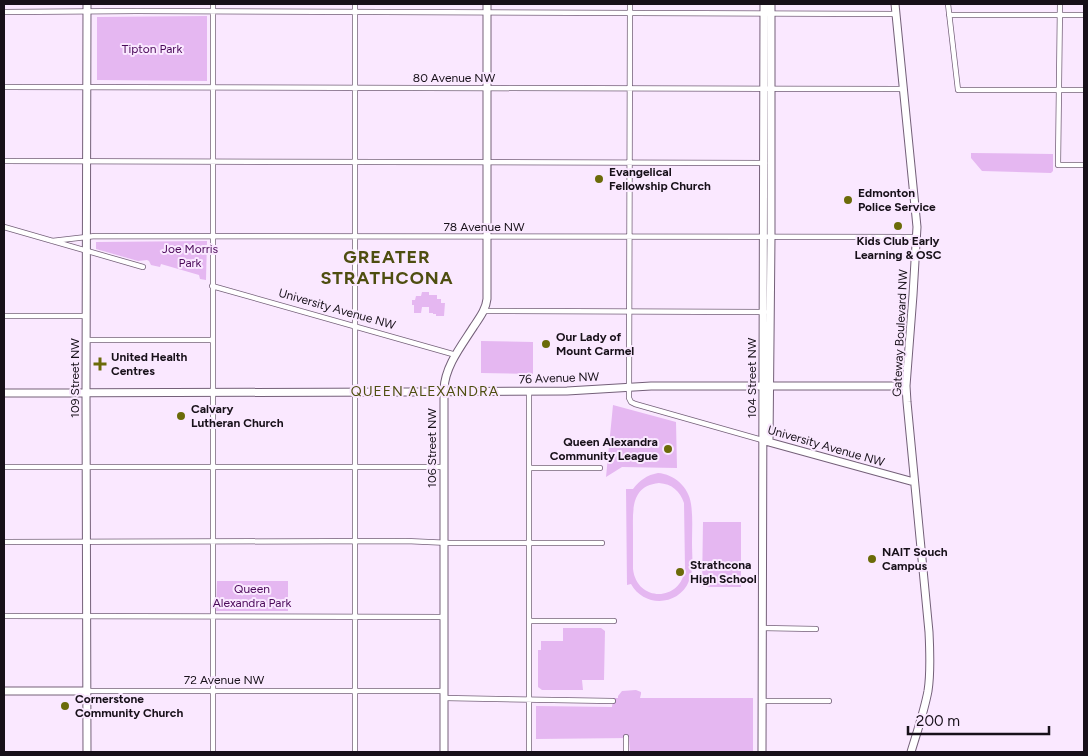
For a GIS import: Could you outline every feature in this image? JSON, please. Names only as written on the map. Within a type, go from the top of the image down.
[{"type":"street","name":"109 Street NW","points":[[86,4],[87,752]]},
{"type":"street","points":[[213,4],[213,752]]},
{"type":"street","points":[[355,4],[355,752]]},
{"type":"street","name":"106 Street NW","points":[[444,752],[444,384],[456,355],[484,311],[487,298],[487,4]]},
{"type":"street","points":[[629,387],[630,4]]},
{"type":"street","name":"104 Street NW","points":[[764,4],[767,14]]},
{"type":"street","name":"104 Street NW","points":[[762,752],[762,628],[767,386],[767,14],[770,4]]},
{"type":"street","name":"Gateway Boulevard NW","points":[[895,4],[917,238],[906,386],[930,652],[928,690],[925,706],[911,752]]},
{"type":"street","points":[[948,4],[958,90],[1084,90]]},
{"type":"street","points":[[1060,4],[1058,165],[1084,165]]},
{"type":"street","points":[[4,12],[896,14]]},
{"type":"street","points":[[949,15],[1084,15]]},
{"type":"street","name":"80 Avenue NW","points":[[4,86],[903,89]]},
{"type":"street","points":[[4,161],[767,162]]},
{"type":"street","points":[[4,227],[143,267]]},
{"type":"street","name":"78 Avenue NW","points":[[52,240],[86,236],[917,238]]},
{"type":"street","name":"University Avenue NW","points":[[212,286],[456,355]]},
{"type":"street","points":[[484,311],[767,312]]},
{"type":"street","points":[[4,316],[86,316]]},
{"type":"street","points":[[86,340],[212,340]]},
{"type":"street","name":"76 Avenue NW","points":[[4,393],[566,391],[629,387],[906,386]]},
{"type":"street","name":"University Avenue NW","points":[[629,387],[629,398],[633,403],[914,482]]},
{"type":"street","points":[[529,391],[530,752]]},
{"type":"street","points":[[4,467],[443,466]]},
{"type":"street","points":[[529,468],[600,468]]},
{"type":"street","points":[[4,542],[602,543]]},
{"type":"street","points":[[4,616],[444,617]]},
{"type":"street","points":[[530,621],[614,621]]},
{"type":"street","points":[[762,628],[816,629]]},
{"type":"street","name":"72 Avenue NW","points":[[4,691],[355,691],[530,700],[613,701]]},
{"type":"street","points":[[762,701],[829,701]]},
{"type":"street","points":[[626,737],[626,752]]},
{"type":"green space","name":"Tipton Park","points":[[207,16],[207,81],[97,80],[97,17]]},
{"type":"green space","points":[[971,153],[1053,154],[1053,171],[1051,173],[982,171],[971,158]]},
{"type":"green space","name":"Joe Morris Park","points":[[207,241],[206,280],[200,279],[199,275],[161,264],[160,267],[151,265],[147,260],[138,261],[96,249],[96,242]]},
{"type":"green space","points":[[422,292],[429,292],[429,295],[437,295],[437,299],[441,299],[441,303],[445,303],[444,316],[436,316],[436,314],[429,313],[429,307],[422,307],[421,313],[414,313],[412,300],[415,300],[416,296],[421,296]]},
{"type":"green space","points":[[481,341],[533,342],[533,374],[481,373]]},
{"type":"green space","points":[[613,405],[676,422],[677,468],[622,467],[606,477]]},
{"type":"green space","points":[[658,473],[670,476],[680,482],[690,498],[692,514],[691,577],[678,595],[661,601],[644,597],[631,584],[627,585],[626,489],[633,489],[644,478]],"holes":[[[659,483],[675,489],[684,503],[685,568],[682,579],[676,587],[668,592],[659,594],[650,593],[642,588],[636,580],[633,569],[633,516],[635,501],[643,489]]]},
{"type":"green space","points":[[703,522],[741,522],[741,587],[702,587]]},
{"type":"green space","name":"Queen Alexandra Park","points":[[217,581],[288,581],[288,611],[216,611]]},
{"type":"green space","points":[[563,628],[601,628],[605,631],[604,680],[582,680],[583,690],[542,690],[538,687],[538,650],[541,650],[541,641],[563,641]]},
{"type":"green space","points":[[636,690],[641,692],[640,698],[753,698],[753,752],[630,752],[629,738],[536,739],[536,706],[612,707],[613,698],[618,698],[622,691]]},
{"type":"place","name":"Evangelical Fellowship Church","points":[[599,179]]},
{"type":"place","name":"Edmonton Police Service","points":[[848,200]]},
{"type":"place","name":"Kids Club Early Learning & OSC","points":[[898,226]]},
{"type":"place","name":"Our Lady of Mount Carmel","points":[[546,344]]},
{"type":"place","name":"United Health Centres","points":[[100,364]]},
{"type":"place","name":"Calvary Lutheran Church","points":[[181,416]]},
{"type":"place","name":"Queen Alexandra Community League","points":[[668,449]]},
{"type":"place","name":"NAIT Souch Campus","points":[[872,559]]},
{"type":"place","name":"Strathcona High School","points":[[680,572]]},
{"type":"place","name":"Cornerstone Community Church","points":[[65,706]]},
{"type":"district","name":"GREATER STRATHCONA","points":[[387,267]]},
{"type":"district","name":"QUEEN ALEXANDRA","points":[[425,391]]}]
